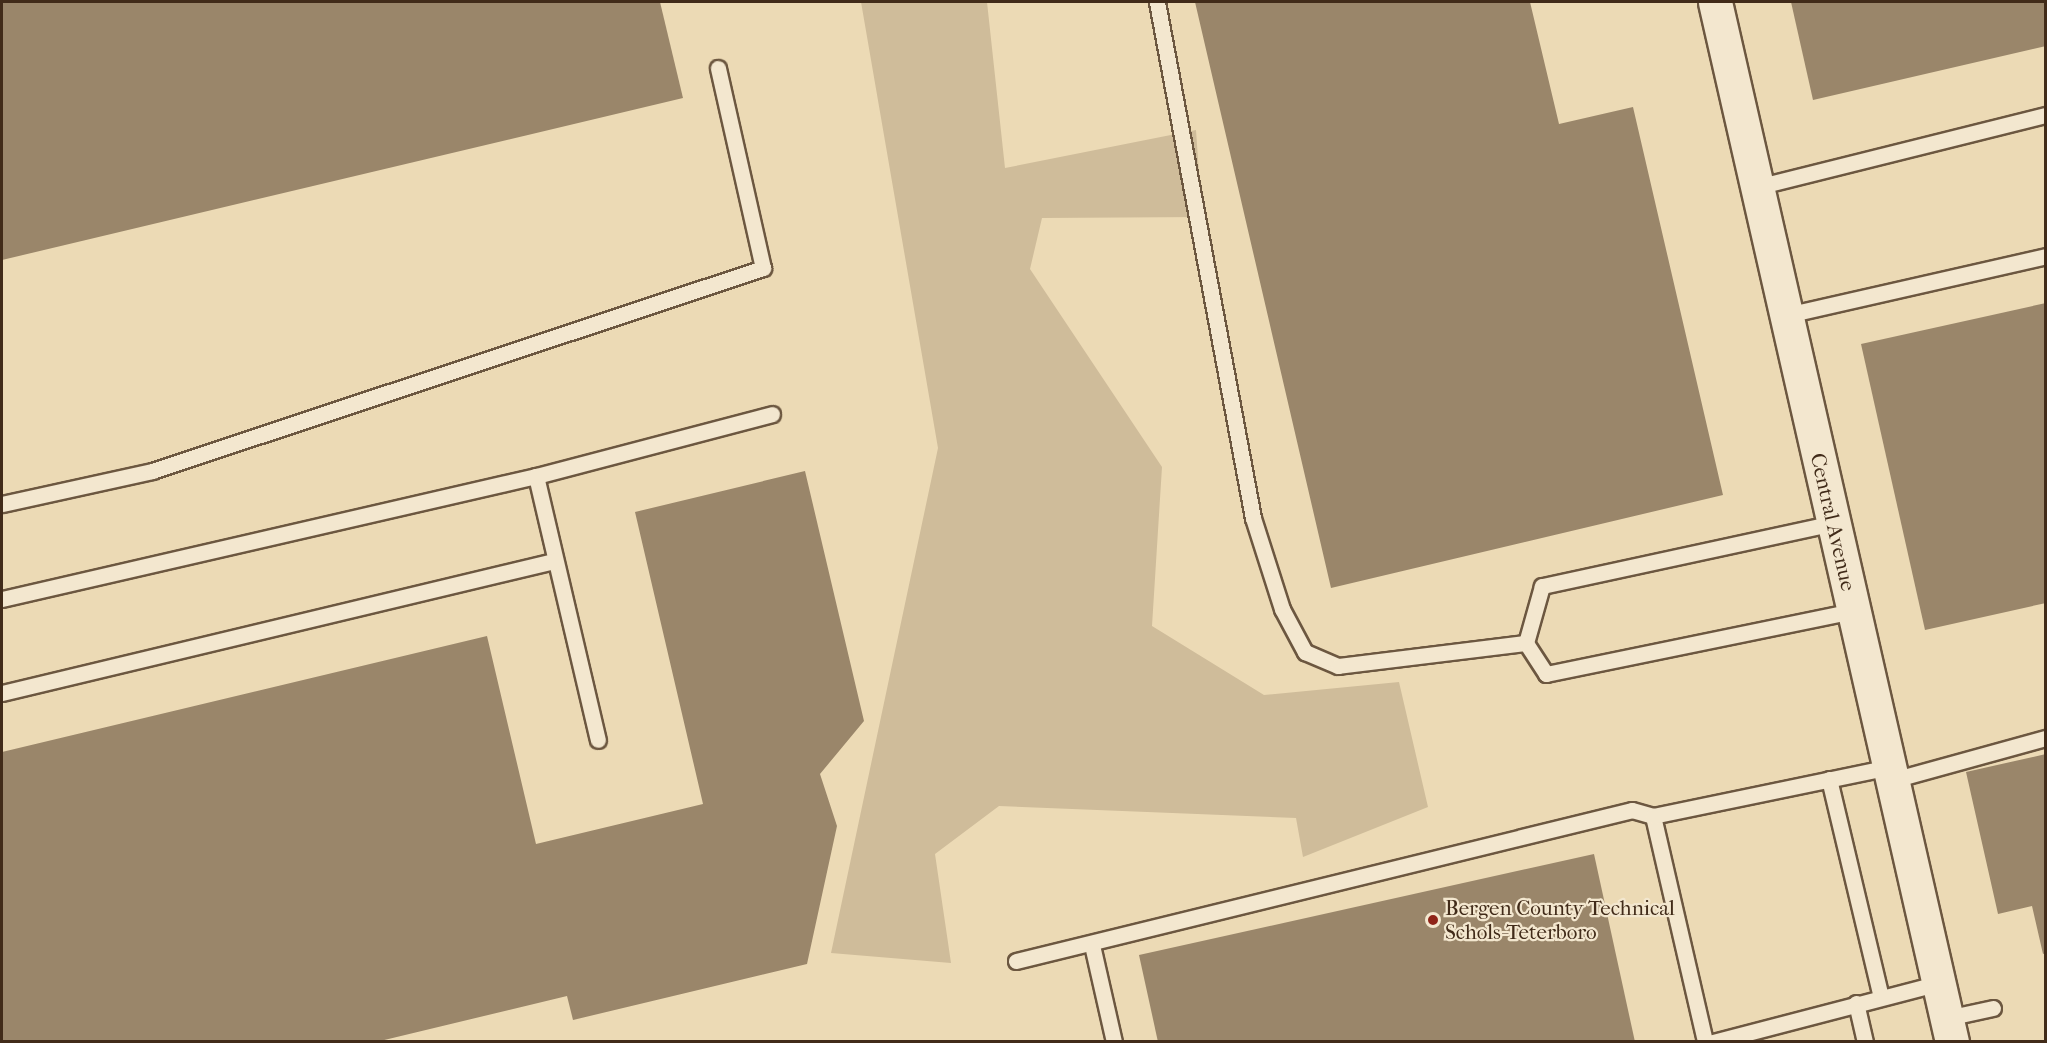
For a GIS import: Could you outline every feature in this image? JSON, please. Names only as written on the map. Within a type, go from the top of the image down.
[{"type":"street","name":"Central Avenue","points":[[1715,2],[1949,1030]]},
{"type":"lane","points":[[1157,2],[1253,518],[1282,609],[1305,652],[1338,666],[1526,643]]},
{"type":"lane","points":[[2,504],[152,471],[763,268],[718,68]]},
{"type":"lane","points":[[1757,187],[2046,115]]},
{"type":"lane","points":[[1786,315],[2046,256]]},
{"type":"lane","points":[[2,599],[536,476],[772,414]]},
{"type":"lane","points":[[536,476],[554,561],[598,740]]},
{"type":"lane","points":[[1834,523],[1542,586],[1526,643],[1546,674],[1854,611]]},
{"type":"lane","points":[[2,693],[554,561]]},
{"type":"lane","points":[[1016,961],[1092,945],[1632,810],[1653,816],[1829,779],[1891,774],[2046,738]]},
{"type":"lane","points":[[1829,779],[1881,997]]},
{"type":"lane","points":[[1653,816],[1705,1041]]},
{"type":"lane","points":[[1092,945],[1114,1041]]},
{"type":"lane","points":[[1713,1041],[1940,983]]},
{"type":"lane","points":[[1856,1003],[1865,1041]]},
{"type":"lane","points":[[1949,1030],[1993,1008]]},
{"type":"shaded area","points":[[861,2],[987,2],[1005,168],[1196,130],[1202,217],[1042,218],[1030,269],[1162,467],[1152,626],[1264,695],[1399,682],[1428,807],[1303,857],[1296,818],[999,806],[935,854],[951,963],[831,953],[938,448]]},
{"type":"building","points":[[2,2],[660,2],[683,98],[2,260]]},
{"type":"building","points":[[1195,2],[1530,2],[1559,124],[1633,107],[1723,495],[1331,588]]},
{"type":"building","points":[[1791,2],[2046,2],[2046,46],[1813,100]]},
{"type":"building","points":[[2046,303],[2046,603],[1925,630],[1861,344]]},
{"type":"building","points":[[805,471],[864,721],[820,774],[837,826],[807,964],[573,1020],[567,996],[376,1042],[2,1042],[2,752],[487,636],[536,844],[703,804],[635,512]]},
{"type":"building","points":[[2046,754],[2046,953],[2043,954],[2032,906],[1998,914],[1966,772]]},
{"type":"building","points":[[1594,854],[1635,1042],[1158,1042],[1139,955]]},
{"type":"place","name":"Bergen County Technical Schols-Teterboro","points":[[1433,920]]}]
